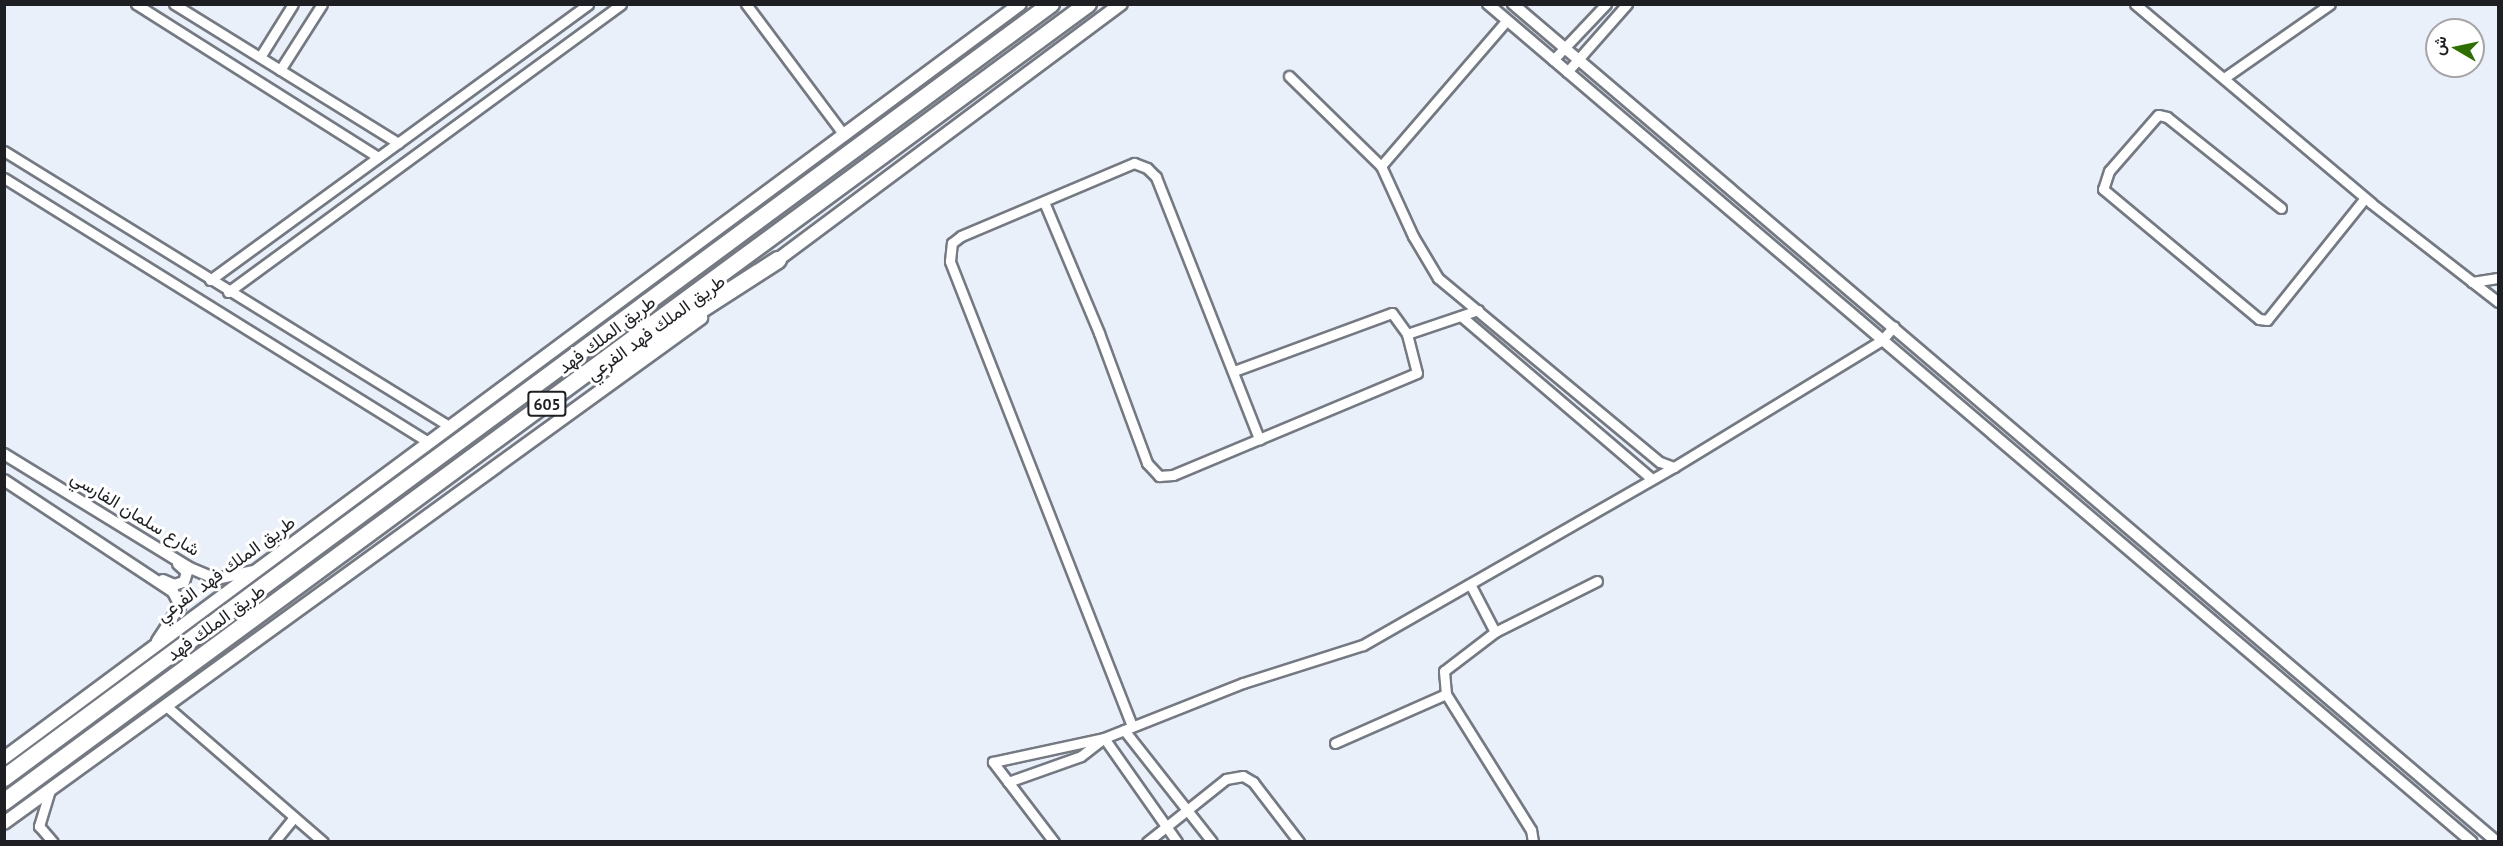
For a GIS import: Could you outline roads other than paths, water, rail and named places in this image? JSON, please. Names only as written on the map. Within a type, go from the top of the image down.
[{"type":"highway","points":[[917,105],[1040,4]]},
{"type":"highway","name":"طريق الملك فهد","points":[[4,778],[1051,4]]},
{"type":"highway","name":"طريق الملك فهد","points":[[4,802],[1088,4]]},
{"type":"highway","points":[[477,456],[778,260]]},
{"type":"main road","name":"طريق الملك فهد الفرعي","points":[[4,758],[1020,4]]},
{"type":"main road","name":"طريق الملك فهد الفرعي","points":[[4,823],[778,260],[1121,4]]},
{"type":"street","points":[[136,4],[378,157]]},
{"type":"street","points":[[174,4],[398,143]]},
{"type":"street","points":[[260,57],[293,4]]},
{"type":"street","points":[[280,70],[322,4]]},
{"type":"street","points":[[210,280],[588,4]]},
{"type":"street","points":[[228,292],[621,4]]},
{"type":"street","points":[[746,4],[844,135]]},
{"type":"street","points":[[1488,4],[2472,842]]},
{"type":"street","points":[[1513,4],[1894,326],[2230,618],[2497,842]]},
{"type":"street","points":[[1553,60],[1606,4]]},
{"type":"street","points":[[1567,72],[1627,4]]},
{"type":"street","points":[[2135,4],[2365,198],[2499,302]]},
{"type":"street","points":[[2224,78],[2330,4]]},
{"type":"street","points":[[1381,166],[1507,20]]},
{"type":"street","points":[[1289,76],[1381,166],[1413,236],[1438,278],[1660,462],[1674,467]]},
{"type":"street","points":[[2281,208],[2167,117],[2158,116],[2109,171],[2103,189],[2259,319],[2267,320],[2365,198]]},
{"type":"street","points":[[4,151],[228,292],[449,426]]},
{"type":"street","points":[[1212,842],[1128,728],[950,261],[952,243],[961,236],[1134,163],[1147,168],[1156,177],[1259,439]]},
{"type":"street","points":[[4,178],[428,442]]},
{"type":"street","points":[[1044,202],[1099,333],[1147,463],[1159,476],[1173,475],[1417,373],[1407,334],[1392,313],[1234,371]]},
{"type":"street","points":[[2472,282],[2499,278]]},
{"type":"street","points":[[1407,334],[1478,310]]},
{"type":"street","points":[[1461,315],[1652,479]]},
{"type":"street","points":[[1054,842],[993,762],[1104,738],[1242,683],[1363,645],[1674,467],[1882,340],[1894,326]]},
{"type":"street","name":"شارع سلمان الفارسي","points":[[4,454],[172,560],[216,579],[255,570]]},
{"type":"street","points":[[4,480],[154,577],[173,592],[180,606],[155,644]]},
{"type":"street","points":[[154,577],[174,585],[184,582],[188,572],[172,560]]},
{"type":"street","points":[[1533,842],[1531,830],[1446,694],[1444,670],[1449,664],[1495,632],[1597,581]]},
{"type":"street","points":[[1470,584],[1495,632]]},
{"type":"street","points":[[1335,743],[1446,694]]},
{"type":"street","points":[[165,705],[323,842]]},
{"type":"street","points":[[1008,782],[1081,756],[1104,738]]},
{"type":"street","points":[[1104,738],[1178,842]]},
{"type":"street","points":[[1147,842],[1227,779],[1243,776],[1253,782],[1299,842]]},
{"type":"street","points":[[50,790],[39,826],[53,842]]},
{"type":"street","points":[[274,842],[294,817]]}]
